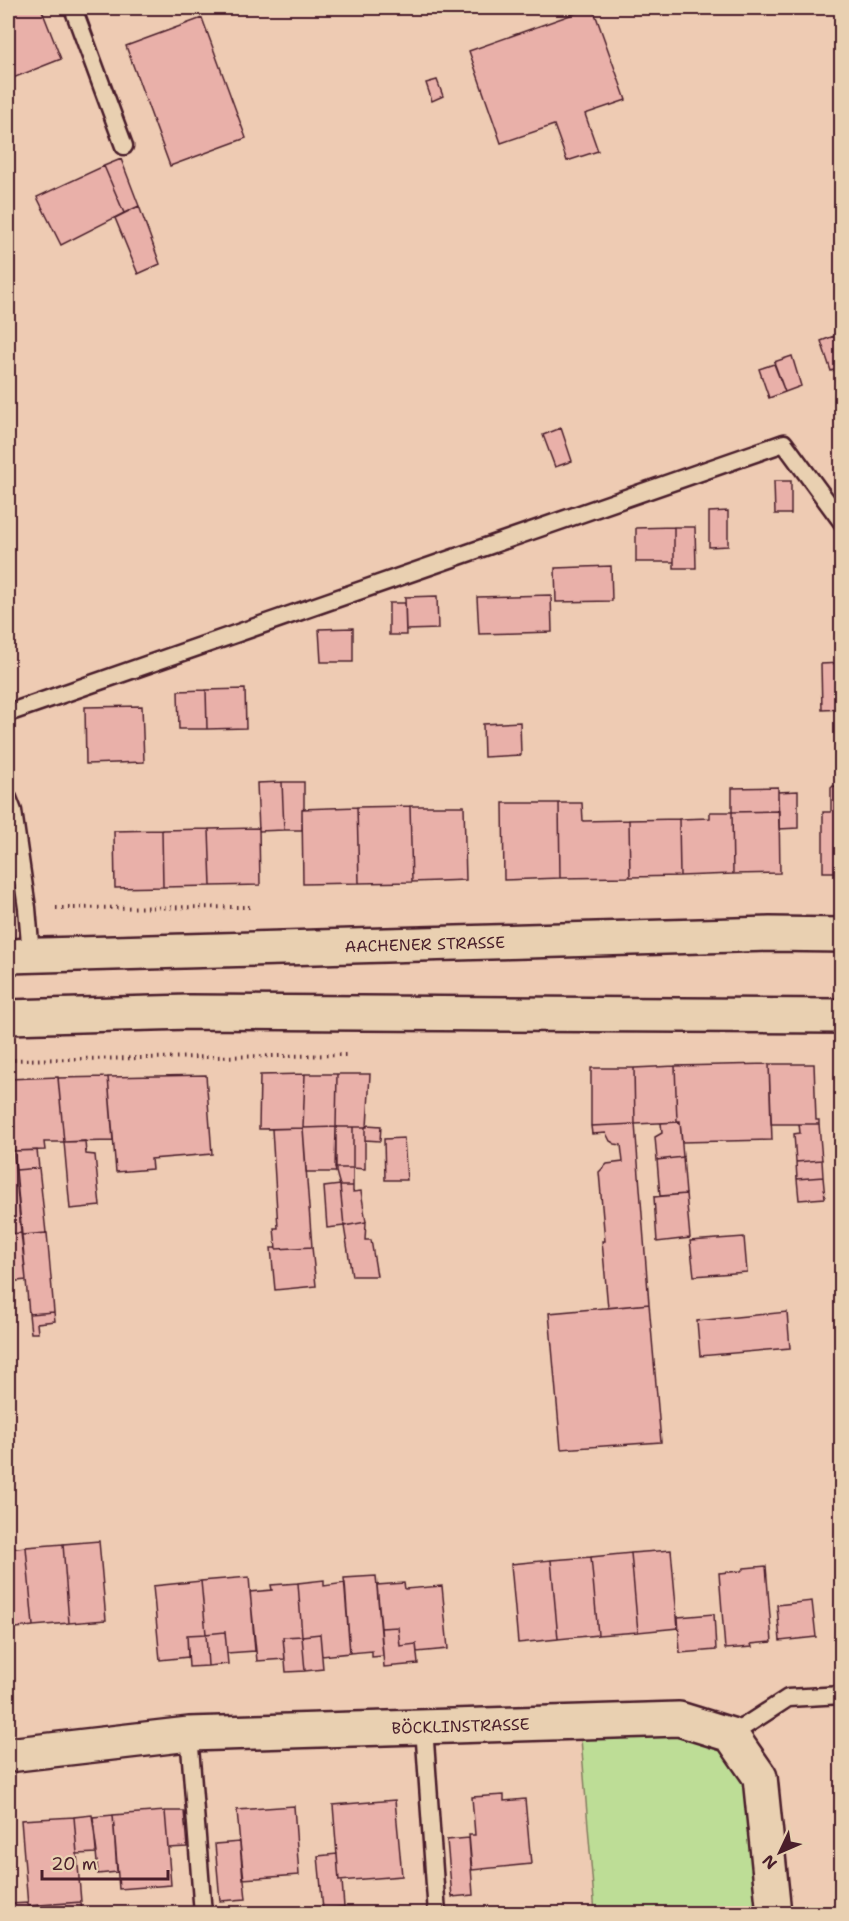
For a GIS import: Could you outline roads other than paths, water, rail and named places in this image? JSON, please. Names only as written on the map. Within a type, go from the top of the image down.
[{"type":"main road","name":"AACHENER STRASSE","points":[[19,955],[770,934],[842,935]]},
{"type":"main road","points":[[8,1017],[189,1012],[842,1016]]},
{"type":"main road","name":"BÖCKLINSTRASSE","points":[[8,1755],[189,1734],[679,1719],[731,1735]]},
{"type":"main road","points":[[731,1735],[760,1777],[774,1914]]},
{"type":"lane","points":[[73,8],[124,146]]},
{"type":"lane","points":[[8,713],[784,443],[842,522]]},
{"type":"lane","points":[[8,798],[13,811],[27,908],[19,955]]},
{"type":"lane","points":[[731,1735],[788,1698],[842,1695]]},
{"type":"lane","points":[[424,1727],[437,1914]]},
{"type":"lane","points":[[189,1734],[203,1914]]}]
